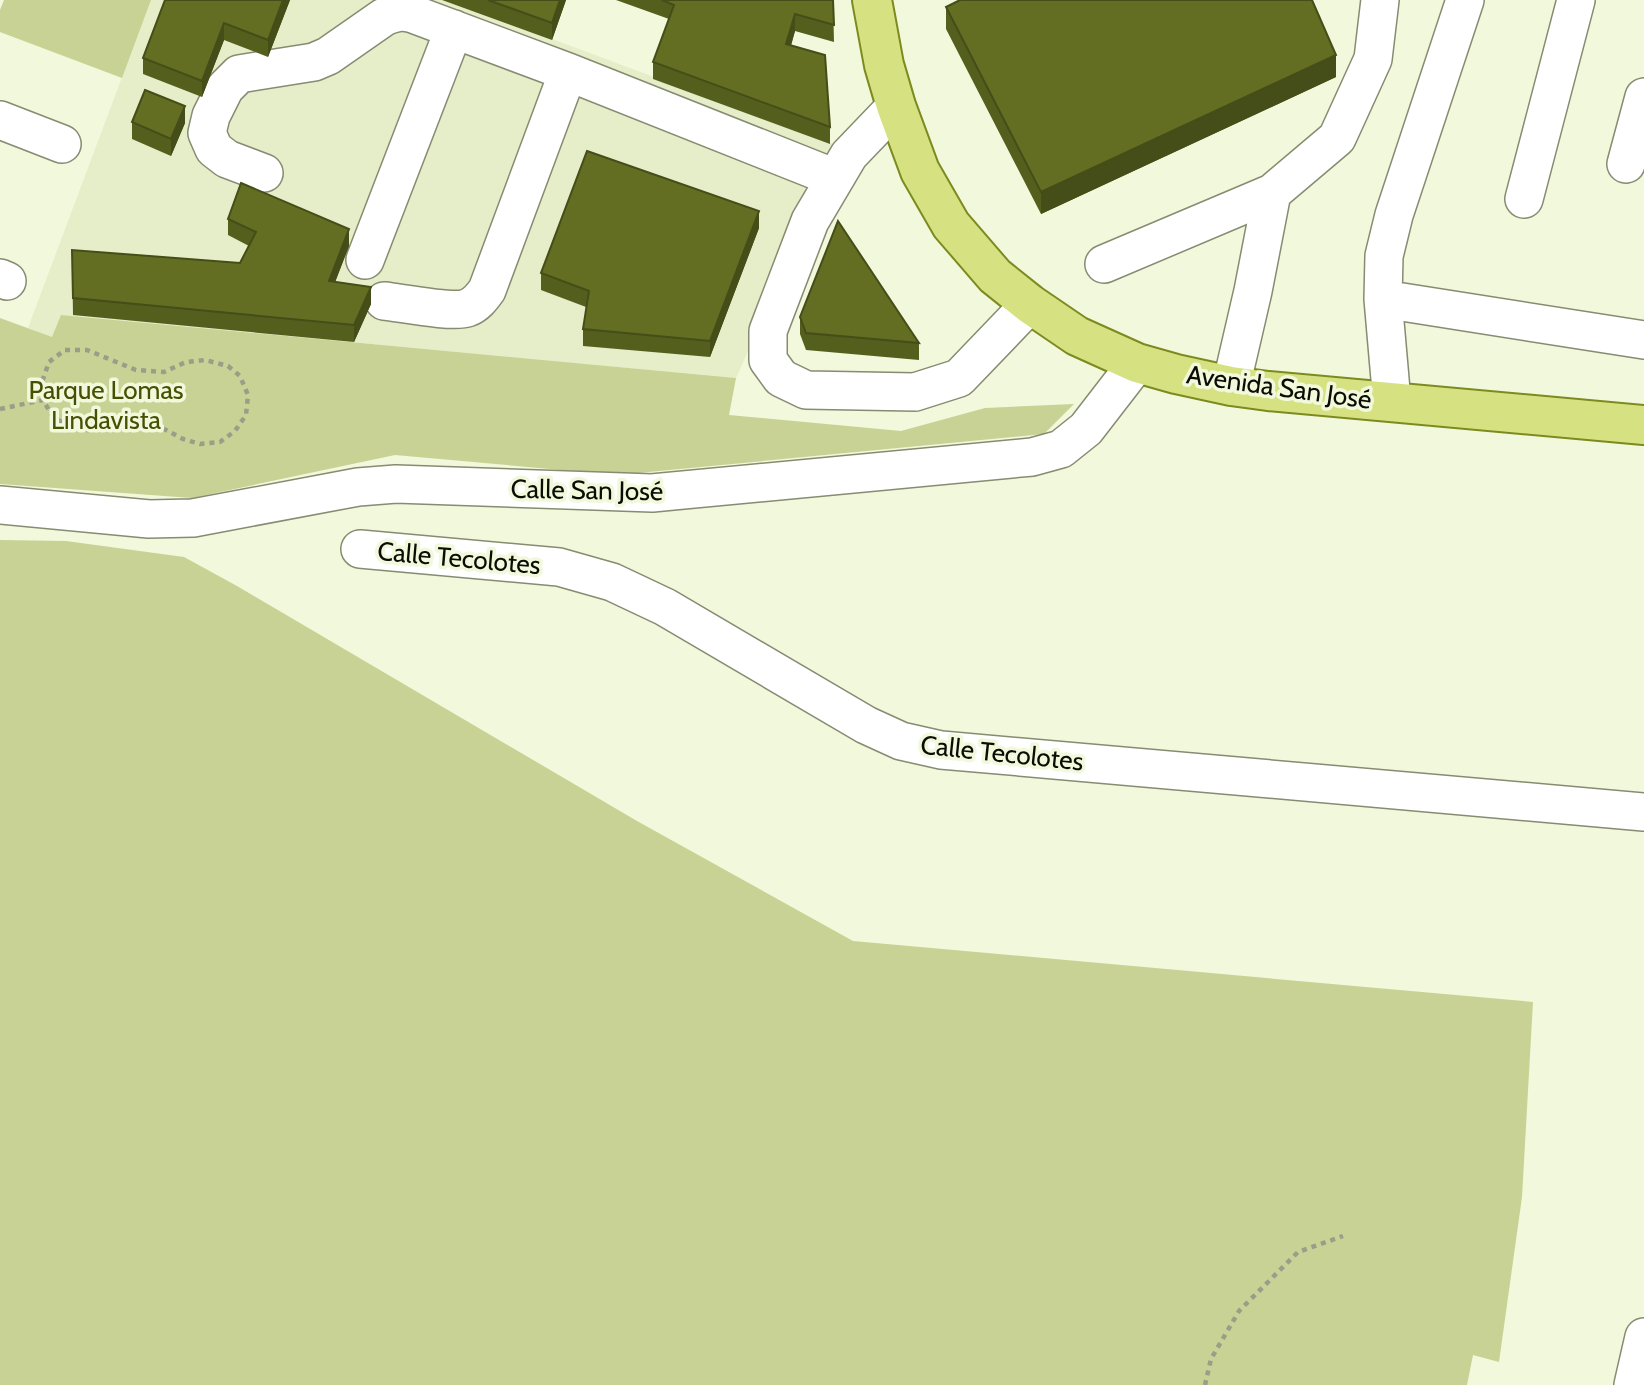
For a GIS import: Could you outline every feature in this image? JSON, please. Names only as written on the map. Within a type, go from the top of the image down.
[{"type":"main road","name":"Avenida San José","points":[[872,0],[884,65],[896,106],[920,171],[951,225],[995,276],[1077,336],[1137,363],[1231,386],[1644,425]]},
{"type":"street","points":[[1104,264],[1272,193],[1337,138],[1373,59],[1380,0]]},
{"type":"street","points":[[1392,402],[1383,299],[1384,256],[1394,215],[1465,0]]},
{"type":"street","points":[[1524,199],[1576,0]]},
{"type":"street","points":[[264,173],[227,159],[214,149],[207,133],[211,117],[225,88],[239,74],[314,62],[328,56],[384,17],[403,11],[568,72],[835,178]]},
{"type":"street","points":[[365,260],[454,29]]},
{"type":"street","points":[[384,301],[454,309],[468,308],[479,301],[487,290],[568,72]]},
{"type":"street","points":[[1626,164],[1644,97]]},
{"type":"street","points":[[896,106],[849,155],[810,221],[768,331],[768,359],[781,378],[806,390],[915,392],[959,378],[1030,304]]},
{"type":"street","points":[[0,120],[62,144]]},
{"type":"street","points":[[1231,386],[1272,193]]},
{"type":"street","points":[[1383,299],[1644,340]]},
{"type":"street","name":"Calle San José","points":[[0,505],[149,519],[193,518],[358,486],[396,484],[652,494],[1032,457],[1061,449],[1086,429],[1137,363]]},
{"type":"street","name":"Calle Tecolotes","points":[[360,549],[559,567],[612,582],[665,607],[866,725],[901,741],[942,750],[1644,813]]},
{"type":"street","points":[[1633,1385],[1644,1337]]},
{"type":"path","points":[[65,350],[87,350],[135,370],[164,372],[186,362],[205,360],[228,366],[240,376],[248,396],[246,415],[235,431],[220,442],[200,444],[183,439],[149,421],[125,421],[103,429],[87,430],[69,426],[53,416],[43,400],[41,382],[49,362],[65,350]]},
{"type":"path","points":[[0,409],[43,400]]},
{"type":"path","points":[[1205,1385],[1211,1359],[1239,1311],[1298,1252],[1343,1236]]},
{"type":"shaded area","points":[[151,0],[448,0],[839,146],[736,378],[62,315],[52,338],[28,328]]},
{"type":"green space","points":[[4,0],[151,0],[122,78],[0,32],[0,10]]},
{"type":"green space","name":"Parque Lomas Lindavista","points":[[61,315],[736,378],[729,415],[901,431],[985,408],[1074,404],[1044,434],[617,475],[395,455],[192,498],[0,484],[0,318],[52,337]]},
{"type":"green space","points":[[0,540],[66,541],[184,557],[637,821],[853,941],[1533,1002],[1522,1197],[1499,1362],[1473,1355],[1467,1385],[0,1385]]},
{"type":"building","points":[[165,0],[283,0],[268,40],[224,23],[202,81],[143,58]]},
{"type":"building","points":[[488,0],[560,0],[552,23]]},
{"type":"building","points":[[662,0],[833,0],[834,25],[795,14],[786,44],[825,55],[830,127],[653,62],[674,5]]},
{"type":"building","points":[[960,0],[1312,0],[1336,55],[1041,192],[946,7]]},
{"type":"building","points":[[145,90],[185,106],[171,139],[132,122]]},
{"type":"building","points":[[587,151],[759,211],[710,341],[583,329],[589,291],[541,273]]},
{"type":"building","points":[[241,183],[349,229],[329,281],[371,287],[354,325],[73,298],[72,250],[240,263],[256,232],[228,219]]},
{"type":"building","points":[[838,221],[919,343],[806,333],[800,317]]}]
